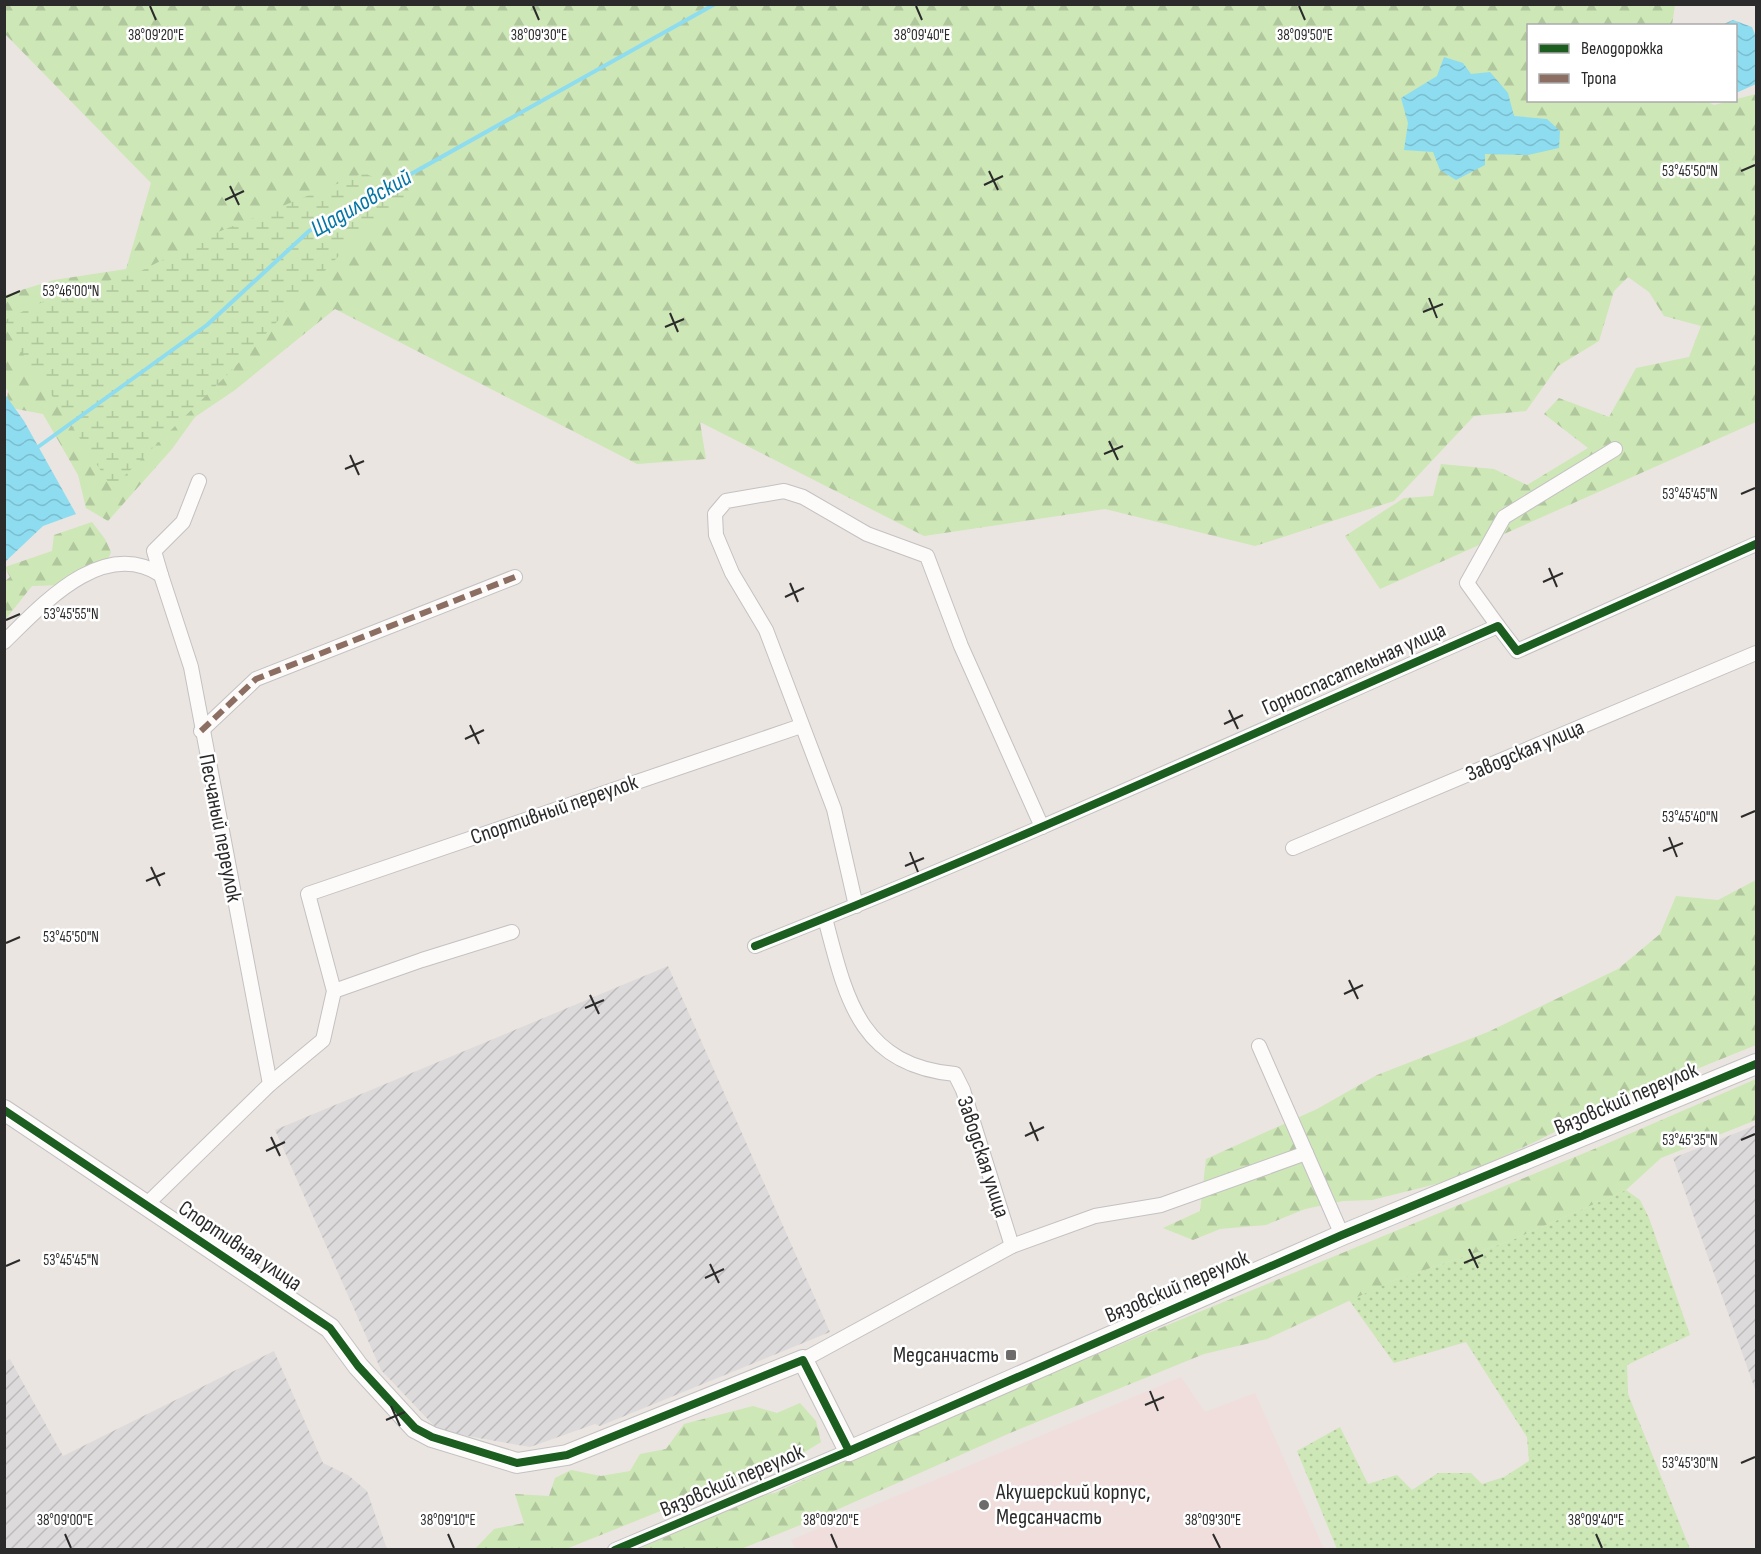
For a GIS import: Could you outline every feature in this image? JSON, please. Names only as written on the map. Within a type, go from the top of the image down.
[{"type":"street","points":[[1615,449],[1504,517],[1467,583],[1517,651],[1756,544]]},
{"type":"street","name":"Песчаный переулок","points":[[199,481],[183,522],[154,550],[191,667],[201,731],[270,1084]]},
{"type":"street","points":[[856,906],[834,809],[766,630],[732,573],[716,535],[715,514],[726,501],[784,491],[803,497],[867,534],[927,556],[961,646],[1042,827]]},
{"type":"street","points":[[4,642],[67,584],[98,568],[137,564],[148,566],[161,574]]},
{"type":"street","points":[[201,731],[256,679],[515,577]]},
{"type":"street","name":"Горноспасательная улица","points":[[755,946],[1042,827],[1498,626]]},
{"type":"street","name":"Заводская улица","points":[[1293,848],[1756,653]]},
{"type":"street","name":"Спортивный переулок","points":[[334,991],[308,894],[801,726]]},
{"type":"street","name":"Заводская улица","points":[[825,918],[842,981],[853,1010],[874,1039],[900,1060],[928,1071],[955,1074],[963,1090],[1012,1246]]},
{"type":"street","points":[[147,1204],[270,1084],[323,1040],[334,991],[512,932]]},
{"type":"street","points":[[1259,1046],[1342,1235]]},
{"type":"street","name":"Вязовский переулок","points":[[615,1550],[849,1451],[1342,1235],[1756,1064]]},
{"type":"street","name":"Спортивная улица","points":[[4,1110],[330,1328],[358,1366],[415,1428],[432,1437],[518,1462],[567,1455],[803,1360]]},
{"type":"street","name":"Заводская улица","points":[[803,1360],[1012,1246],[1095,1216],[1161,1205],[1306,1153]]},
{"type":"street","points":[[803,1360],[849,1451]]},
{"type":"shaded area","points":[[668,966],[830,1332],[600,1426],[595,1424],[530,1447],[439,1431],[381,1370],[275,1130]]},
{"type":"shaded area","points":[[1756,1125],[1756,1392],[1673,1158]]},
{"type":"shaded area","points":[[274,1351],[323,1463],[348,1475],[367,1491],[387,1549],[5,1549],[5,1361],[10,1359],[63,1456]]},
{"type":"shaded area","points":[[1181,1377],[1205,1412],[1255,1393],[1324,1549],[796,1550],[791,1540]]},
{"type":"green space","points":[[4,5],[1675,5],[1672,24],[1527,24],[1527,102],[1708,102],[1714,105],[1737,102],[1737,99],[1756,94],[1756,422],[1380,589],[1345,536],[1404,498],[1433,496],[1441,464],[1494,469],[1527,485],[1588,448],[1544,414],[1559,398],[1609,417],[1636,368],[1689,357],[1701,326],[1664,316],[1649,292],[1628,277],[1614,291],[1599,341],[1558,366],[1526,411],[1474,416],[1394,501],[1255,546],[1105,509],[924,536],[700,422],[706,459],[637,464],[335,309],[235,390],[195,417],[172,449],[108,521],[86,508],[78,475],[43,414],[6,407],[8,391],[4,386],[5,295],[54,280],[126,269],[151,183],[5,34]]},
{"type":"green space","points":[[364,173],[410,194],[349,245],[228,374],[112,488],[5,328],[5,320],[57,295],[137,273],[213,234]]},
{"type":"green space","points":[[92,522],[105,539],[111,552],[105,567],[62,585],[32,586],[5,620],[4,582],[10,577],[5,567],[52,551],[54,535]]},
{"type":"green space","points":[[1756,880],[1756,1045],[1605,1106],[1537,1141],[1448,1181],[1372,1200],[1343,1201],[1305,1209],[1266,1225],[1220,1229],[1193,1240],[1163,1228],[1200,1211],[1206,1159],[1317,1109],[1377,1075],[1488,1032],[1618,969],[1660,934],[1676,896],[1718,900]]},
{"type":"green space","points":[[1756,1079],[1756,1120],[1661,1158],[1626,1190],[1510,1241],[1392,1281],[1267,1339],[1204,1354],[1010,1433],[825,1515],[741,1549],[637,1550],[755,1495],[775,1493],[889,1440],[1599,1147]]},
{"type":"green space","points":[[1626,1190],[1640,1200],[1649,1218],[1690,1335],[1627,1365],[1628,1394],[1690,1549],[1337,1549],[1297,1451],[1340,1427],[1368,1484],[1397,1475],[1412,1490],[1438,1473],[1471,1473],[1482,1484],[1504,1477],[1529,1461],[1527,1437],[1466,1342],[1394,1363],[1349,1300],[1392,1281],[1510,1241]]},
{"type":"green space","points":[[800,1403],[816,1421],[821,1442],[800,1455],[566,1549],[475,1549],[494,1529],[524,1523],[515,1494],[549,1496],[555,1478],[571,1470],[601,1476],[630,1471],[640,1454],[666,1449],[684,1424],[753,1406],[777,1413]]},
{"type":"water","points":[[1733,20],[1752,27],[1756,37],[1756,84],[1737,93],[1737,24],[1723,24]]},
{"type":"water","points":[[1444,57],[1463,63],[1471,74],[1490,72],[1508,93],[1514,116],[1547,119],[1560,131],[1559,148],[1528,155],[1485,154],[1485,165],[1456,180],[1440,170],[1433,152],[1404,150],[1408,123],[1401,98],[1437,76]]},
{"type":"water","points":[[4,393],[24,421],[76,514],[43,526],[5,562]]},
{"type":"waterway","name":"Щадиловский","points":[[38,447],[207,325],[309,231],[715,4]]},
{"type":"marked path","points":[[201,731],[256,679],[515,577]]},
{"type":"cycle path","points":[[755,946],[1035,830],[1498,626],[1517,651],[1756,544]]},
{"type":"cycle path","points":[[615,1550],[849,1451],[1342,1235],[1756,1064]]},
{"type":"cycle path","points":[[4,1110],[330,1328],[358,1366],[415,1428],[432,1437],[517,1463],[567,1455],[803,1360],[849,1451]]},
{"type":"place","name":"Медсанчасть","points":[[1011,1355]]},
{"type":"place","name":"Акушерский корпус, Медсанчасть","points":[[984,1505]]}]
